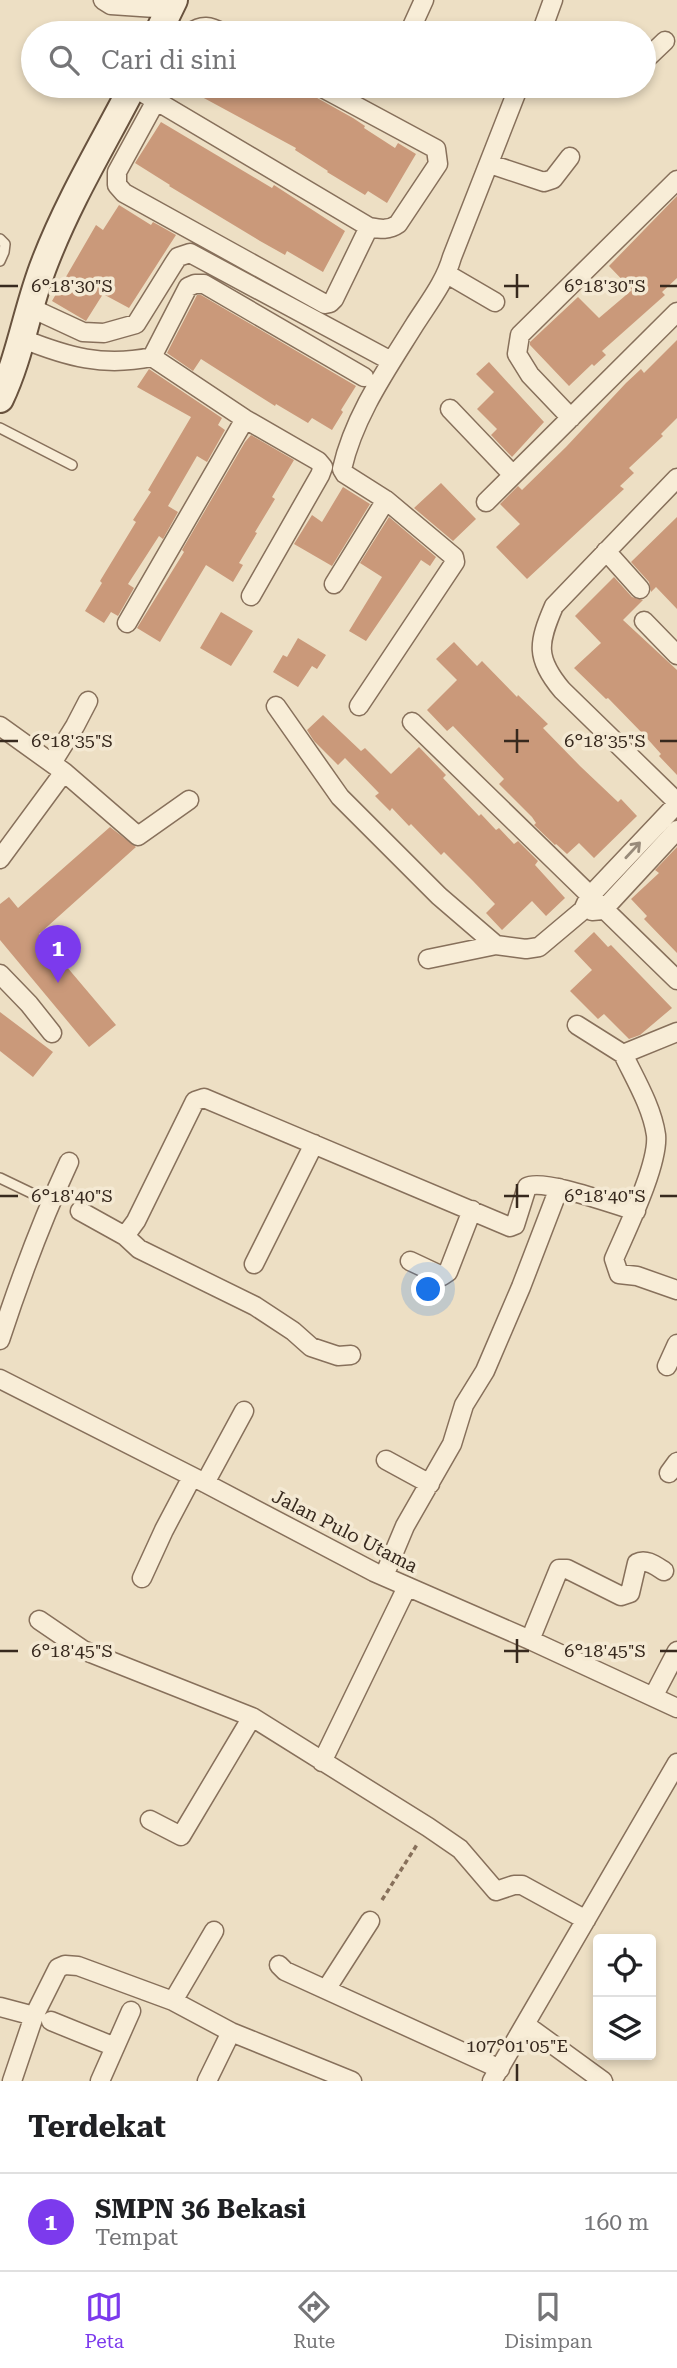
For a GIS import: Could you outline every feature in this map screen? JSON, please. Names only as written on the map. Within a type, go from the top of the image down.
[{"type":"main road","points":[[164,21],[172,5]]},
{"type":"main road","points":[[1,395],[23,339],[29,307],[58,229],[126,98]]},
{"type":"street","points":[[103,0],[111,5],[172,5]]},
{"type":"street","points":[[414,21],[424,0]]},
{"type":"street","points":[[546,21],[553,0]]},
{"type":"street","points":[[656,50],[665,41]]},
{"type":"street","points":[[157,98],[117,173],[117,185],[124,193],[325,304],[334,299],[369,227]]},
{"type":"street","points":[[168,98],[369,227],[386,229],[398,224],[438,164],[436,149],[341,98]]},
{"type":"street","points":[[359,706],[455,562],[454,557],[386,500],[345,474],[342,469],[357,423],[391,361],[447,274],[515,98]]},
{"type":"street","points":[[490,164],[544,182],[553,179],[570,157]]},
{"type":"street","points":[[571,418],[530,375],[517,354],[520,335],[677,180]]},
{"type":"street","points":[[29,307],[83,332],[104,333],[136,324],[174,262],[178,257],[190,253],[391,361]]},
{"type":"street","points":[[447,274],[495,302]]},
{"type":"street","points":[[152,357],[188,287],[204,284],[364,377]]},
{"type":"street","points":[[486,502],[677,312]]},
{"type":"street","points":[[23,339],[60,353],[98,360],[127,362],[152,357],[245,419],[318,461],[323,467],[251,596]]},
{"type":"street","points":[[450,409],[513,475]]},
{"type":"street","points":[[127,623],[245,419]]},
{"type":"street","points":[[592,905],[677,803],[548,673],[542,659],[545,627],[554,606],[677,478]]},
{"type":"street","points":[[334,584],[386,500]]},
{"type":"street","points":[[607,551],[640,589]]},
{"type":"street","points":[[643,621],[673,643]]},
{"type":"street","points":[[0,859],[58,767],[88,701]]},
{"type":"street","points":[[276,706],[340,797],[439,896],[496,945]]},
{"type":"street","points":[[412,722],[592,905],[677,980]]},
{"type":"street","points":[[0,726],[58,767],[138,836],[189,800]]},
{"type":"street","points":[[428,959],[496,945],[526,950],[539,947],[677,831]]},
{"type":"street","points":[[0,974],[29,1003],[52,1033]]},
{"type":"street","points":[[577,1024],[623,1054],[651,1115],[656,1138],[651,1165],[636,1211],[614,1259],[619,1274],[637,1276],[677,1290]]},
{"type":"street","points":[[623,1054],[677,1032]]},
{"type":"street","points":[[125,1236],[136,1221],[195,1101],[204,1098],[513,1227],[529,1184],[559,1188],[636,1211]]},
{"type":"street","points":[[254,1264],[314,1144]]},
{"type":"street","points":[[0,1340],[50,1202],[69,1162]]},
{"type":"street","points":[[384,1576],[405,1526],[457,1434],[464,1405],[485,1371],[559,1188]]},
{"type":"street","points":[[410,1261],[435,1275],[442,1276],[447,1272],[472,1210]]},
{"type":"street","points":[[80,1211],[125,1236],[139,1249],[255,1306],[310,1347],[338,1356],[351,1355]]},
{"type":"street","points":[[667,1366],[677,1345]]},
{"type":"street","name":"Jalan Pulo Utama","points":[[0,1379],[384,1576],[677,1709]]},
{"type":"street","points":[[142,1578],[164,1530],[244,1411]]},
{"type":"street","points":[[386,1460],[429,1484]]},
{"type":"street","points":[[530,1640],[559,1569],[567,1569],[621,1596],[630,1593],[637,1563],[640,1561],[646,1561],[664,1571]]},
{"type":"street","points":[[322,1762],[407,1587]]},
{"type":"street","points":[[38,1620],[83,1650],[252,1717],[460,1849],[496,1891],[522,1885],[586,1920]]},
{"type":"street","points":[[653,1697],[677,1651]]},
{"type":"street","points":[[150,1820],[181,1836],[252,1717]]},
{"type":"street","points":[[279,1965],[496,2075],[586,1920],[672,1786],[677,1763]]},
{"type":"street","points":[[327,1988],[370,1921]]},
{"type":"street","points":[[173,2001],[214,1931]]},
{"type":"street","points":[[12,2081],[43,2018],[58,1968],[65,1965],[78,1966],[173,2001],[231,2032],[352,2081]]},
{"type":"street","points":[[0,2007],[43,2018],[115,2047]]},
{"type":"street","points":[[100,2081],[131,2011]]},
{"type":"street","points":[[526,2025],[603,2081]]},
{"type":"street","points":[[208,2081],[231,2032]]},
{"type":"lane","points":[[0,239],[5,244],[0,261]]},
{"type":"lane","points":[[0,428],[72,465]]},
{"type":"lane","points":[[0,1178],[50,1202]]},
{"type":"path","points":[[382,1900],[428,1827]]},
{"type":"building","points":[[204,98],[317,98],[353,118],[395,148],[398,143],[416,154],[387,203],[368,191],[365,195],[327,172],[295,150],[296,148]]},
{"type":"building","points":[[161,122],[272,188],[274,185],[345,231],[323,272],[287,251],[285,255],[260,241],[135,163]]},
{"type":"building","points":[[677,196],[677,278],[662,292],[665,295],[602,351],[606,355],[569,386],[530,342],[578,297],[599,318],[632,290],[609,266]]},
{"type":"building","points":[[119,205],[151,225],[153,222],[176,235],[129,308],[103,294],[86,321],[52,301],[96,225],[103,230]]},
{"type":"building","points":[[197,295],[356,386],[332,430],[312,418],[308,423],[276,404],[275,406],[201,359],[193,371],[167,353]]},
{"type":"building","points":[[677,340],[677,418],[661,434],[663,436],[629,468],[634,473],[620,486],[624,489],[527,579],[496,547],[520,524],[500,504],[518,486],[522,490],[626,383],[641,369],[644,373]]},
{"type":"building","points":[[489,362],[544,422],[512,457],[491,435],[497,429],[477,409],[494,392],[476,374]]},
{"type":"building","points":[[149,369],[222,418],[218,425],[225,430],[207,462],[197,456],[168,506],[178,512],[163,539],[159,536],[128,584],[134,588],[118,616],[111,612],[104,623],[85,611],[136,522],[133,520],[151,492],[148,490],[191,417],[137,387]]},
{"type":"building","points":[[251,435],[294,460],[239,563],[243,565],[233,582],[206,565],[160,642],[137,628]]},
{"type":"building","points":[[441,483],[476,519],[453,541],[414,508]]},
{"type":"building","points":[[343,487],[370,504],[332,566],[294,544],[312,515],[322,522]]},
{"type":"building","points":[[389,517],[436,557],[430,566],[421,560],[366,641],[349,631],[382,577],[360,563]]},
{"type":"building","points":[[677,517],[677,609],[656,587],[651,592],[649,582],[631,562]]},
{"type":"building","points":[[614,577],[632,597],[643,600],[623,620],[677,670],[677,775],[644,735],[574,668],[601,643],[575,616]]},
{"type":"building","points":[[221,612],[253,631],[231,666],[200,648]]},
{"type":"building","points":[[298,638],[326,655],[317,669],[312,666],[298,687],[273,672],[283,655],[287,657]]},
{"type":"building","points":[[454,642],[477,666],[482,661],[517,697],[518,695],[548,724],[543,728],[580,766],[618,802],[621,799],[637,816],[594,858],[579,843],[567,854],[555,845],[499,784],[504,779],[453,726],[447,731],[427,710],[457,680],[436,659]]},
{"type":"building","points":[[323,715],[361,751],[365,748],[391,774],[419,747],[446,775],[443,778],[479,816],[481,814],[496,830],[499,828],[514,844],[518,841],[538,861],[535,865],[565,898],[546,916],[532,901],[502,930],[486,913],[495,904],[473,881],[444,852],[441,855],[392,808],[390,811],[375,796],[379,793],[345,758],[338,765],[314,741],[307,730]]},
{"type":"building","points":[[110,827],[136,847],[39,934],[116,1025],[89,1047],[0,940],[0,904],[9,897],[18,908]]},
{"type":"building","points":[[677,847],[677,953],[644,919],[647,916],[631,899],[659,873],[655,870]]},
{"type":"building","points":[[594,932],[608,947],[611,945],[672,1008],[640,1035],[629,1039],[604,1014],[598,1019],[570,991],[592,970],[574,951]]},
{"type":"building","points":[[0,1012],[53,1052],[33,1077],[0,1051]]},
{"type":"place","name":"SMPN 36 Bekasi","points":[[58,983]]}]
